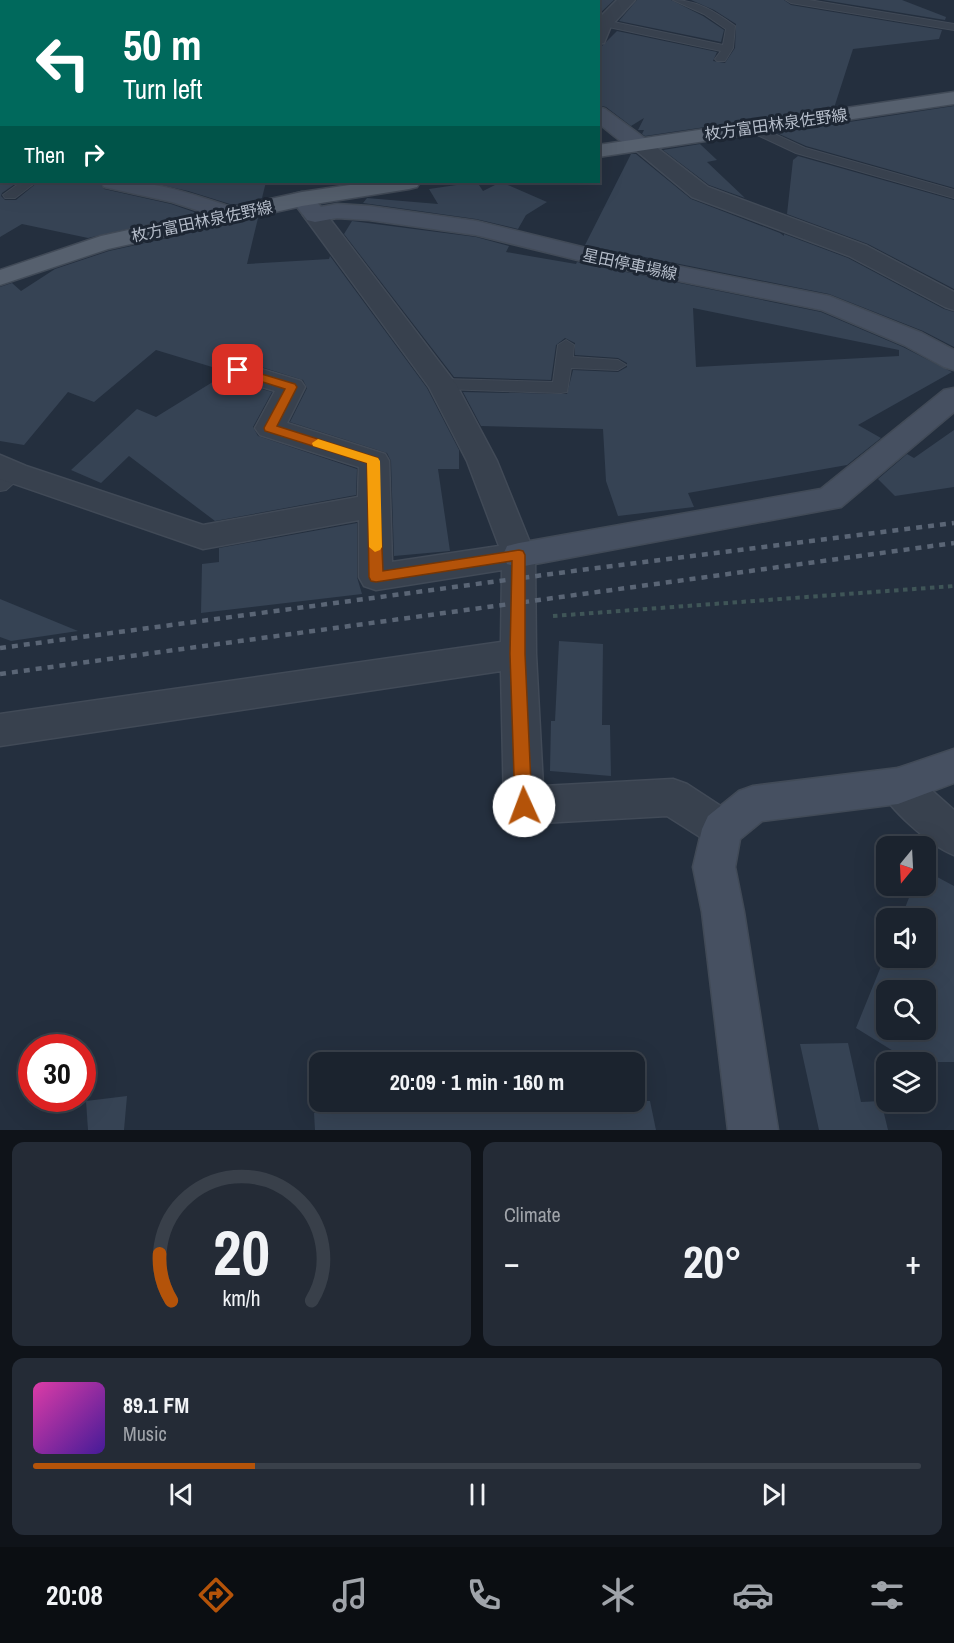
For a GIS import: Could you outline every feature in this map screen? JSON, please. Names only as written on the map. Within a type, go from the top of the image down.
[{"type":"main road","name":"枚方富田林泉佐野線","points":[[600,151],[954,98]]},
{"type":"main road","name":"枚方富田林泉佐野線","points":[[0,278],[101,243],[230,214],[309,207],[406,183]]},
{"type":"street","points":[[601,31],[627,0]]},
{"type":"street","points":[[600,114],[700,192],[858,251],[954,302]]},
{"type":"street","points":[[116,183],[178,197],[230,214]]},
{"type":"street","points":[[309,207],[442,384],[482,461],[519,555],[518,636],[524,806],[673,797],[722,829]]},
{"type":"street","name":"星田停車場線","points":[[309,207],[476,228],[586,255],[829,304],[913,339],[954,361]]},
{"type":"street","points":[[238,370],[291,387],[270,428],[374,461],[376,577],[519,555],[830,500],[954,397]]},
{"type":"street","points":[[5,475],[203,537],[374,506]]},
{"type":"street","points":[[0,730],[518,636]]},
{"type":"street","points":[[753,1130],[723,912],[714,867],[722,829],[753,804],[898,786],[954,766]]},
{"type":"street","points":[[898,786],[954,836]]},
{"type":"lane","points":[[678,0],[708,12],[731,28],[727,49],[720,60]]},
{"type":"lane","points":[[791,0],[954,27]]},
{"type":"lane","points":[[601,31],[727,49]]},
{"type":"lane","points":[[753,128],[767,137],[798,149],[954,194]]},
{"type":"lane","points":[[10,195],[28,183]]},
{"type":"lane","points":[[442,384],[561,388],[565,353],[618,365]]},
{"type":"path","points":[[518,636],[954,586]]},
{"type":"building","points":[[600,0],[614,0],[600,13]]},
{"type":"building","points":[[637,0],[671,0],[703,16],[724,30],[721,42],[619,21]]},
{"type":"building","points":[[691,0],[784,0],[791,5],[942,30],[939,39],[853,49],[834,108],[645,136],[642,134],[644,130],[638,130],[644,118],[631,126],[606,107],[600,106],[600,48],[617,31],[717,52],[713,61],[725,63],[735,48],[736,24],[714,10]]},
{"type":"building","points":[[823,0],[902,0],[946,17],[945,20]]},
{"type":"building","points":[[954,106],[954,188],[806,146],[777,133]]},
{"type":"building","points":[[700,144],[717,160],[707,162],[745,198],[709,185],[663,150]]},
{"type":"building","points":[[631,154],[636,154],[691,199],[784,236],[784,234],[848,258],[944,309],[954,312],[954,347],[923,331],[829,294],[585,245]]},
{"type":"building","points":[[798,156],[954,200],[954,289],[868,244],[787,214],[793,160]]},
{"type":"building","points":[[0,183],[17,183],[2,193],[1,196],[5,200],[16,200],[37,183],[100,183],[104,189],[171,204],[197,213],[88,238],[22,224],[0,237]]},
{"type":"building","points":[[152,183],[266,183],[262,198],[233,205]]},
{"type":"building","points":[[478,183],[483,191],[503,183],[547,202],[526,215],[518,229],[476,219],[363,203],[367,198],[438,204],[429,189]]},
{"type":"building","points":[[258,218],[247,264],[329,259],[330,256],[427,388],[459,450],[459,469],[438,469],[450,551],[394,556],[391,461],[387,453],[290,422],[307,388],[303,380],[239,360],[227,363],[222,370],[156,350],[94,402],[68,392],[24,445],[0,441],[0,287],[12,283],[21,291],[55,269],[109,251]]},
{"type":"building","points":[[352,221],[476,237],[509,246],[506,252],[576,264],[577,262],[821,312],[903,347],[952,372],[858,425],[881,438],[847,465],[688,493],[694,507],[618,516],[606,481],[603,429],[481,426],[463,392],[567,394],[573,370],[618,372],[627,367],[627,363],[618,358],[575,355],[575,343],[565,338],[556,345],[551,380],[454,377],[344,234]],"holes":[[[693,308],[899,350],[899,356],[696,367]]]},
{"type":"building","points":[[224,375],[227,379],[272,392],[253,427],[258,436],[357,469],[356,495],[215,521],[129,456],[101,483],[71,470],[137,409],[156,417]]},
{"type":"building","points":[[954,430],[954,487],[895,496],[878,479],[907,454],[914,458]]},
{"type":"building","points":[[357,523],[357,577],[362,594],[201,613],[202,564],[219,562],[219,548]]},
{"type":"building","points":[[0,599],[78,631],[11,641],[0,637]]},
{"type":"building","points":[[559,641],[603,644],[602,725],[610,725],[611,776],[550,771],[551,721],[555,721]]},
{"type":"building","points":[[936,876],[954,886],[954,1062],[936,1062],[936,1052],[895,1052],[856,1028],[880,968],[936,968],[936,908],[905,908],[910,896],[936,896]]},
{"type":"building","points":[[848,1043],[861,1102],[876,1101],[876,1112],[884,1112],[888,1130],[819,1130],[800,1044]]},
{"type":"building","points":[[127,1096],[124,1130],[88,1130],[87,1112],[96,1112],[96,1100]]},
{"type":"building","points":[[645,1101],[650,1101],[656,1130],[315,1130],[314,1113],[645,1112]]},
{"type":"railway","points":[[0,648],[581,570],[954,523]]},
{"type":"railway","points":[[0,674],[954,543]]},
{"type":"slow traffic","points":[[318,443],[374,461],[375,547]]},
{"type":"route","points":[[238,370],[291,387],[270,428],[374,461],[376,577],[519,555],[518,654],[524,806]]}]
